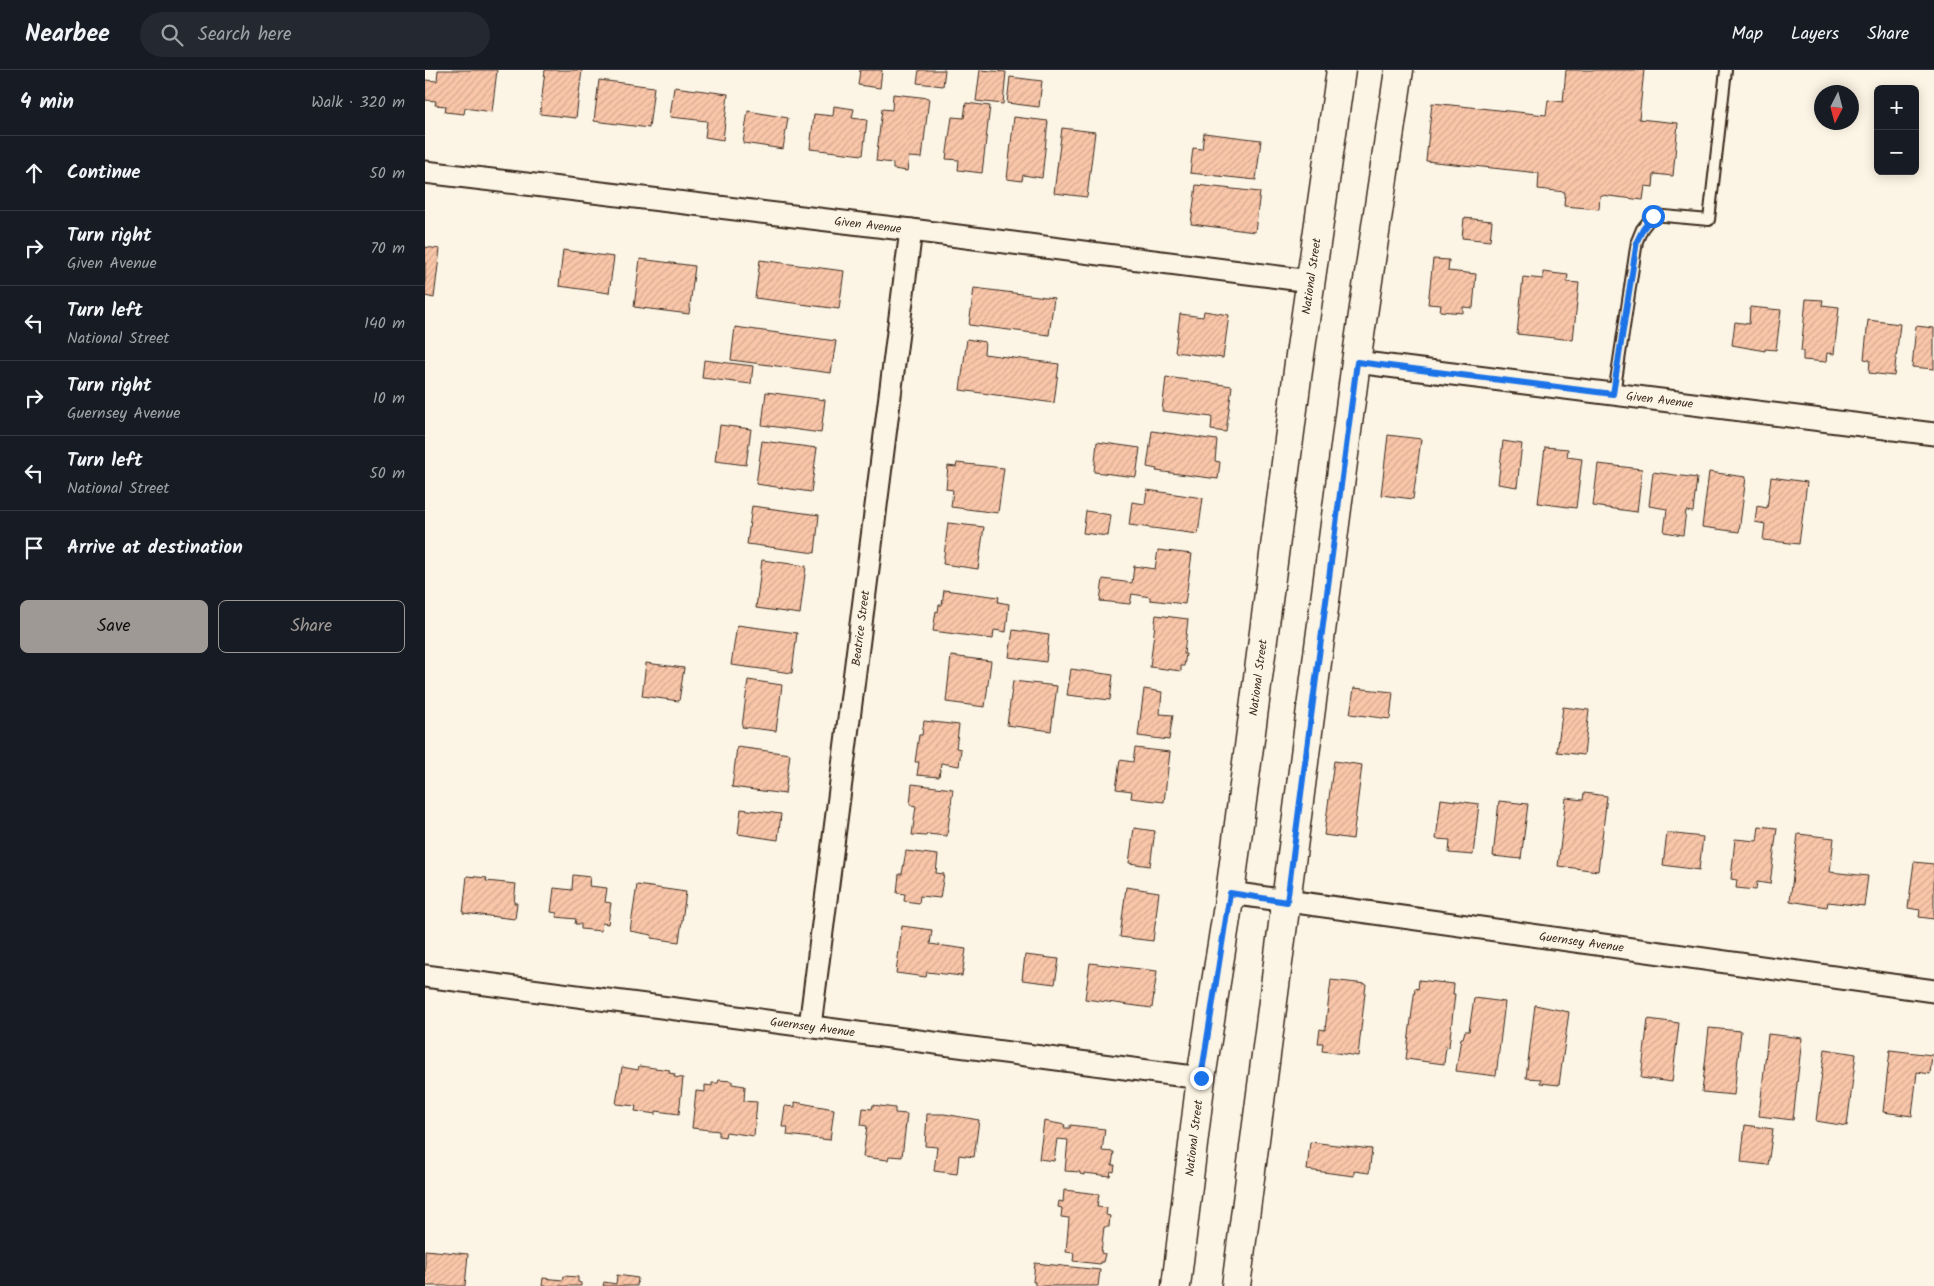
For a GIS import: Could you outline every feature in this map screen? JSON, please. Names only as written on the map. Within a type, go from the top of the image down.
[{"type":"main road","name":"National Street","points":[[1176,1286],[1201,1078],[1230,893],[1310,281],[1341,70]]},
{"type":"main road","points":[[1236,1286],[1357,362],[1399,70]]},
{"type":"street","name":"Given Avenue","points":[[425,172],[911,230],[1310,281]]},
{"type":"street","name":"Beatrice Street","points":[[810,1026],[911,230]]},
{"type":"street","name":"Given Avenue","points":[[1357,362],[1934,434]]},
{"type":"street","name":"Guernsey Avenue","points":[[1230,893],[1934,990]]},
{"type":"street","name":"Guernsey Avenue","points":[[425,976],[1201,1078]]},
{"type":"lane","points":[[1613,394],[1637,241],[1643,229],[1653,216],[1709,220],[1726,70]]},
{"type":"building","points":[[438,70],[497,70],[492,112],[465,108],[464,114],[445,112],[446,106],[435,105],[436,101],[425,100],[425,80],[437,81]]},
{"type":"building","points":[[545,70],[582,70],[576,118],[540,114]]},
{"type":"building","points":[[860,70],[882,70],[880,88],[858,85]]},
{"type":"building","points":[[919,70],[945,70],[943,86],[917,83]]},
{"type":"building","points":[[980,70],[1006,72],[1003,104],[976,101]]},
{"type":"building","points":[[1566,70],[1644,70],[1639,119],[1678,123],[1673,176],[1654,174],[1653,187],[1645,186],[1643,200],[1600,195],[1599,209],[1564,206],[1565,192],[1538,189],[1539,173],[1426,161],[1432,103],[1546,115],[1548,100],[1563,102]]},
{"type":"building","points":[[1010,77],[1042,81],[1039,107],[1007,103]]},
{"type":"building","points":[[599,80],[654,87],[649,128],[594,121]]},
{"type":"building","points":[[674,87],[728,94],[723,140],[705,137],[707,121],[670,117]]},
{"type":"building","points":[[893,94],[929,98],[922,158],[909,157],[907,171],[893,169],[893,163],[876,161],[882,109],[892,110]]},
{"type":"building","points":[[966,103],[990,106],[982,173],[958,170],[959,160],[946,159],[952,117],[964,118]]},
{"type":"building","points":[[834,106],[854,109],[852,118],[867,120],[863,155],[810,149],[814,114],[833,116]]},
{"type":"building","points":[[748,111],[788,118],[783,149],[743,143]]},
{"type":"building","points":[[1014,117],[1048,121],[1042,178],[1023,175],[1022,181],[1007,179]]},
{"type":"building","points":[[1062,128],[1095,132],[1087,197],[1054,193]]},
{"type":"building","points":[[1204,133],[1261,140],[1256,180],[1190,173],[1193,148],[1202,149]]},
{"type":"building","points":[[1196,185],[1260,192],[1255,232],[1191,224]]},
{"type":"building","points":[[1464,218],[1492,221],[1490,241],[1462,238]]},
{"type":"building","points":[[425,247],[440,249],[434,298],[425,296]]},
{"type":"building","points":[[563,250],[614,257],[609,293],[559,286]]},
{"type":"building","points":[[640,259],[695,266],[689,314],[634,307]]},
{"type":"building","points":[[1433,259],[1449,260],[1448,271],[1476,274],[1473,308],[1463,307],[1463,313],[1440,311],[1441,305],[1428,304]]},
{"type":"building","points":[[760,260],[844,271],[839,309],[755,298]]},
{"type":"building","points":[[1543,272],[1568,275],[1567,282],[1579,283],[1573,340],[1517,334],[1523,277],[1543,279]]},
{"type":"building","points":[[974,288],[1054,298],[1049,335],[969,325]]},
{"type":"building","points":[[1806,299],[1823,300],[1822,305],[1839,307],[1834,354],[1827,353],[1826,362],[1803,360],[1803,351],[1801,351]]},
{"type":"building","points":[[1750,307],[1781,310],[1776,350],[1765,349],[1765,351],[1732,345],[1735,322],[1749,324]]},
{"type":"building","points":[[1204,311],[1229,315],[1223,358],[1175,352],[1180,314],[1203,317]]},
{"type":"building","points":[[1868,320],[1900,324],[1894,376],[1869,373],[1870,360],[1864,359]]},
{"type":"building","points":[[1916,326],[1934,328],[1934,369],[1912,367]]},
{"type":"building","points":[[735,327],[836,341],[831,373],[731,360]]},
{"type":"building","points":[[967,339],[985,342],[984,354],[1059,364],[1054,403],[960,390]]},
{"type":"building","points":[[704,360],[753,366],[751,384],[702,378]]},
{"type":"building","points":[[1166,377],[1232,386],[1226,432],[1211,430],[1212,417],[1162,411]]},
{"type":"building","points":[[766,392],[825,400],[821,433],[762,425]]},
{"type":"building","points":[[720,425],[751,429],[746,465],[715,461]]},
{"type":"building","points":[[1152,431],[1217,440],[1215,461],[1220,462],[1218,479],[1156,471],[1157,469],[1147,467]]},
{"type":"building","points":[[1388,435],[1421,439],[1413,499],[1381,495]]},
{"type":"building","points":[[762,441],[817,448],[811,492],[756,484]]},
{"type":"building","points":[[1503,441],[1522,444],[1517,487],[1498,484]]},
{"type":"building","points":[[1097,442],[1140,448],[1136,477],[1094,472]]},
{"type":"building","points":[[1545,447],[1568,449],[1567,457],[1582,459],[1576,508],[1538,503]]},
{"type":"building","points":[[957,463],[1004,468],[998,513],[951,507],[953,490],[946,489],[948,466],[956,467]]},
{"type":"building","points":[[1598,464],[1642,469],[1637,512],[1593,506]]},
{"type":"building","points":[[1653,472],[1697,478],[1693,512],[1686,511],[1683,535],[1664,532],[1667,509],[1649,506]]},
{"type":"building","points":[[1709,472],[1746,477],[1739,532],[1702,527]]},
{"type":"building","points":[[1771,477],[1807,482],[1799,544],[1763,540],[1765,524],[1755,522],[1757,506],[1767,508]]},
{"type":"building","points":[[1147,490],[1203,498],[1198,534],[1129,525],[1132,502],[1145,504]]},
{"type":"building","points":[[752,506],[819,515],[815,553],[747,544]]},
{"type":"building","points":[[1086,511],[1111,515],[1108,536],[1083,533]]},
{"type":"building","points":[[948,523],[984,527],[978,569],[943,564]]},
{"type":"building","points":[[1158,550],[1192,554],[1185,604],[1150,600],[1150,597],[1132,594],[1130,604],[1100,601],[1103,579],[1132,583],[1134,566],[1155,569]]},
{"type":"building","points":[[762,560],[806,566],[800,614],[756,608]]},
{"type":"building","points":[[944,590],[999,597],[998,602],[1009,604],[1006,632],[994,630],[993,639],[933,631],[936,611],[938,612],[939,605],[942,605]]},
{"type":"building","points":[[1156,615],[1188,619],[1184,654],[1186,654],[1181,671],[1150,667]]},
{"type":"building","points":[[737,625],[797,633],[792,673],[731,665]]},
{"type":"building","points":[[1013,630],[1049,635],[1046,662],[1009,657]]},
{"type":"building","points":[[951,656],[991,661],[985,707],[946,702]]},
{"type":"building","points":[[646,663],[684,668],[679,701],[642,696]]},
{"type":"building","points":[[1071,669],[1113,675],[1110,700],[1067,695]]},
{"type":"building","points":[[748,680],[782,685],[776,731],[742,727]]},
{"type":"building","points":[[1013,681],[1057,686],[1051,731],[1007,725]]},
{"type":"building","points":[[1354,688],[1393,692],[1390,719],[1350,714]]},
{"type":"building","points":[[1144,689],[1162,692],[1160,714],[1173,715],[1169,740],[1138,736]]},
{"type":"building","points":[[1563,707],[1589,710],[1584,755],[1557,752]]},
{"type":"building","points":[[924,721],[959,725],[956,748],[961,749],[959,766],[941,763],[939,777],[917,775],[919,762],[915,762],[919,735],[922,735]]},
{"type":"building","points":[[737,747],[790,754],[785,794],[732,787]]},
{"type":"building","points":[[1135,748],[1170,752],[1164,802],[1131,798],[1132,791],[1116,789],[1120,760],[1133,762]]},
{"type":"building","points":[[1334,761],[1362,765],[1353,839],[1324,835]]},
{"type":"building","points":[[912,784],[953,789],[947,836],[912,835],[916,806],[910,805]]},
{"type":"building","points":[[1584,793],[1607,796],[1598,871],[1558,866],[1566,798],[1583,800]]},
{"type":"building","points":[[1441,799],[1479,804],[1473,855],[1449,853],[1450,840],[1436,839]]},
{"type":"building","points":[[1499,801],[1528,804],[1521,859],[1493,856]]},
{"type":"building","points":[[741,809],[781,814],[778,840],[738,834]]},
{"type":"building","points":[[1759,826],[1777,828],[1770,884],[1757,882],[1756,890],[1736,888],[1737,880],[1731,879],[1735,839],[1757,841]]},
{"type":"building","points":[[1134,828],[1155,831],[1150,866],[1129,863]]},
{"type":"building","points":[[1667,833],[1703,837],[1699,870],[1663,865]]},
{"type":"building","points":[[1798,834],[1834,838],[1830,872],[1868,876],[1864,906],[1828,902],[1827,907],[1790,901]]},
{"type":"building","points":[[906,851],[938,855],[936,873],[944,874],[940,898],[920,896],[919,903],[904,901],[905,894],[897,893],[899,874],[902,874]]},
{"type":"building","points":[[1914,862],[1934,864],[1934,919],[1919,917],[1920,910],[1908,908]]},
{"type":"building","points":[[573,875],[590,877],[589,886],[607,888],[605,902],[611,903],[608,924],[602,923],[601,931],[581,929],[581,924],[575,924],[576,919],[556,917],[557,913],[551,912],[554,888],[572,890]]},
{"type":"building","points":[[467,876],[487,878],[486,881],[516,884],[514,903],[517,903],[515,919],[463,913]]},
{"type":"building","points":[[637,885],[686,892],[679,942],[651,938],[652,935],[630,931]]},
{"type":"building","points":[[1126,887],[1159,892],[1153,941],[1120,937]]},
{"type":"building","points":[[902,926],[932,930],[930,944],[966,949],[962,976],[927,972],[926,977],[896,973]]},
{"type":"building","points":[[1025,955],[1059,959],[1055,984],[1022,980]]},
{"type":"building","points":[[1090,963],[1157,971],[1152,1008],[1085,999]]},
{"type":"building","points":[[1331,980],[1366,984],[1358,1056],[1322,1051],[1323,1043],[1318,1043],[1320,1029],[1325,1030]]},
{"type":"building","points":[[1419,980],[1454,984],[1453,994],[1455,994],[1449,1047],[1446,1046],[1444,1064],[1406,1059],[1415,988],[1418,989]]},
{"type":"building","points":[[1474,998],[1505,1002],[1496,1076],[1456,1071],[1461,1038],[1463,1038],[1465,1031],[1469,1031]]},
{"type":"building","points":[[1535,1005],[1569,1012],[1559,1085],[1540,1083],[1541,1079],[1526,1078]]},
{"type":"building","points":[[1648,1019],[1679,1023],[1672,1082],[1641,1078]]},
{"type":"building","points":[[1709,1028],[1741,1031],[1734,1095],[1702,1092]]},
{"type":"building","points":[[1768,1034],[1802,1038],[1793,1120],[1759,1116]]},
{"type":"building","points":[[1825,1049],[1856,1054],[1847,1126],[1816,1121]]},
{"type":"building","points":[[1890,1050],[1932,1055],[1930,1074],[1917,1072],[1912,1116],[1883,1112]]},
{"type":"building","points":[[639,1066],[670,1070],[669,1073],[675,1074],[674,1077],[683,1078],[679,1114],[656,1111],[656,1114],[635,1111],[636,1106],[616,1104],[622,1067],[638,1070]]},
{"type":"building","points":[[719,1080],[732,1081],[732,1084],[745,1086],[744,1101],[757,1102],[754,1136],[726,1132],[725,1137],[719,1136],[719,1131],[692,1128],[696,1091],[705,1092],[705,1085],[712,1086],[712,1083],[718,1083]]},
{"type":"building","points":[[795,1102],[834,1109],[830,1140],[787,1135],[788,1127],[782,1127],[785,1106],[795,1107]]},
{"type":"building","points":[[873,1105],[895,1108],[895,1113],[907,1114],[902,1157],[889,1156],[888,1160],[863,1157],[867,1126],[861,1125],[863,1108],[872,1109]]},
{"type":"building","points":[[927,1114],[944,1114],[979,1120],[974,1157],[959,1155],[957,1174],[934,1171],[937,1147],[925,1146]]},
{"type":"building","points":[[1044,1121],[1065,1125],[1064,1128],[1070,1128],[1070,1125],[1105,1129],[1102,1151],[1114,1152],[1112,1165],[1115,1165],[1114,1172],[1111,1171],[1110,1176],[1084,1173],[1084,1175],[1080,1174],[1080,1172],[1065,1171],[1068,1140],[1057,1139],[1054,1161],[1039,1159]]},
{"type":"building","points":[[1745,1125],[1773,1129],[1768,1165],[1741,1162]]},
{"type":"building","points":[[1310,1142],[1372,1149],[1369,1173],[1354,1171],[1354,1176],[1307,1170]]},
{"type":"building","points":[[1064,1190],[1099,1194],[1097,1207],[1107,1208],[1106,1215],[1110,1216],[1109,1227],[1104,1227],[1101,1253],[1105,1254],[1103,1262],[1100,1262],[1100,1264],[1073,1261],[1074,1253],[1066,1252],[1069,1218],[1061,1217],[1062,1208],[1058,1207],[1059,1201],[1063,1202]]},
{"type":"building","points":[[425,1250],[468,1254],[465,1286],[425,1286]]},
{"type":"building","points":[[1035,1263],[1100,1270],[1098,1286],[1035,1286],[1035,1282],[1033,1282]]},
{"type":"building","points":[[617,1275],[638,1278],[637,1286],[603,1286],[604,1282],[616,1284]]},
{"type":"building","points":[[564,1276],[578,1277],[578,1282],[581,1283],[581,1286],[542,1286],[543,1278],[563,1280]]},
{"type":"route","points":[[1201,1078],[1230,893],[1287,902],[1357,362],[1613,394],[1637,241],[1653,216]]}]
